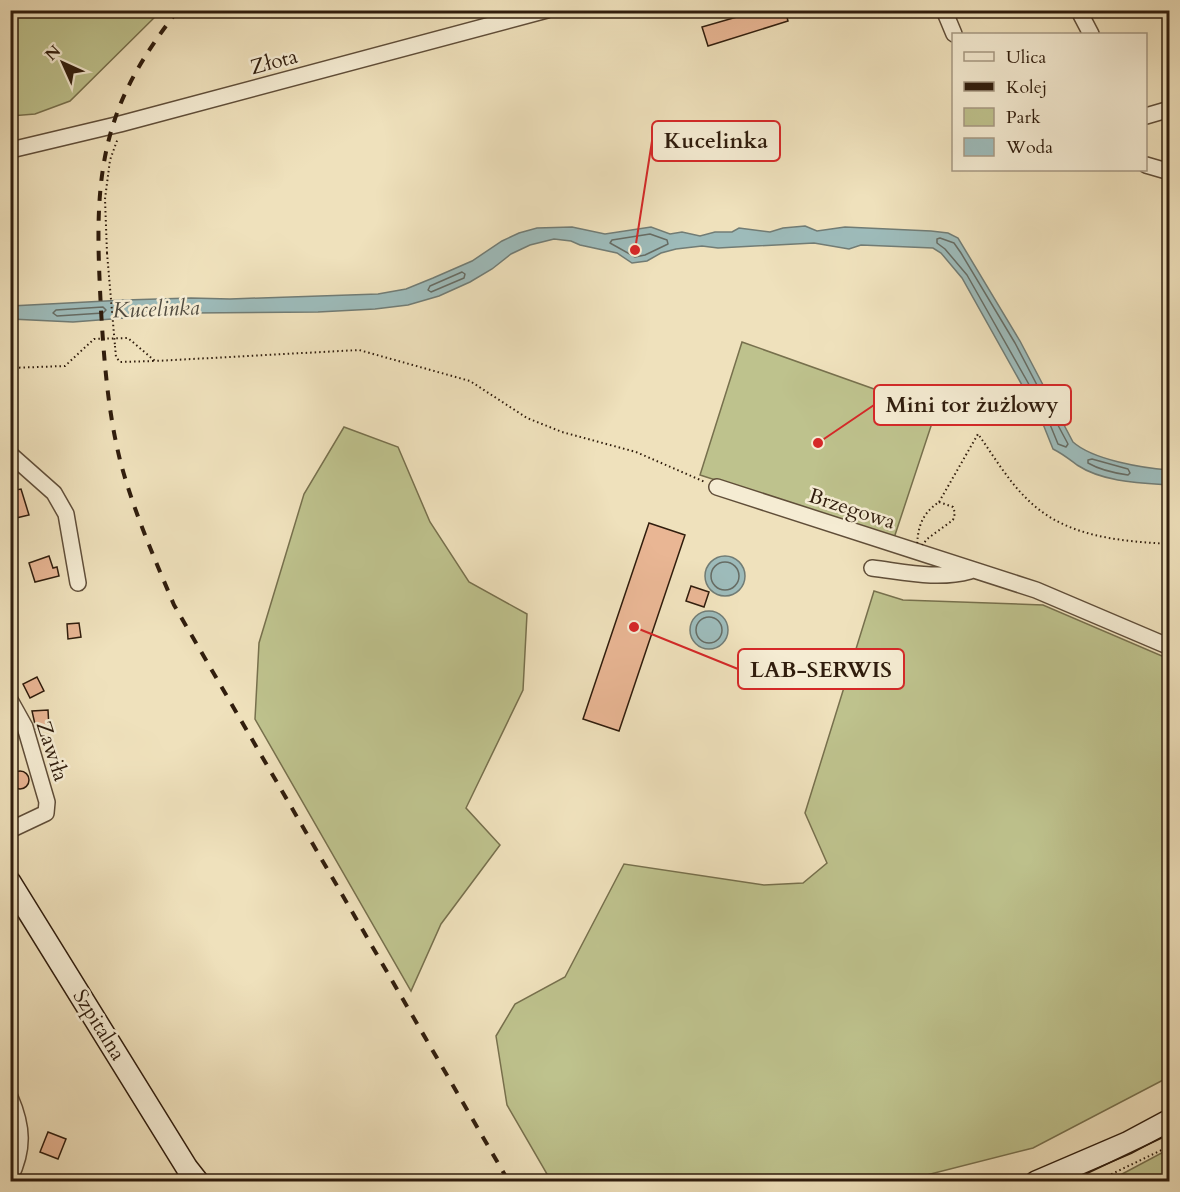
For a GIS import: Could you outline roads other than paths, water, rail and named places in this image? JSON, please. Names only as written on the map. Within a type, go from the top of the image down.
[{"type":"street","name":"Złota","points":[[10,148],[15,149],[120,124],[547,10]]},
{"type":"street","points":[[944,10],[954,33]]},
{"type":"street","points":[[1081,15],[1090,33]]},
{"type":"street","points":[[1147,116],[1170,109]]},
{"type":"street","points":[[1147,165],[1170,172]]},
{"type":"street","points":[[10,454],[54,493],[66,514],[78,583]]},
{"type":"street","name":"Brzegowa","points":[[717,487],[1036,590],[1170,646]]},
{"type":"street","name":"Brzegowa","points":[[872,568],[930,575],[959,574],[973,570]]},
{"type":"street","name":"Zawiła","points":[[10,700],[24,728],[47,802],[46,813],[10,830]]},
{"type":"street","name":"Szpitalna","points":[[10,882],[192,1177]]},
{"type":"street","points":[[10,1098],[22,1138],[16,1168],[10,1178]]},
{"type":"street","points":[[1036,1182],[1127,1143],[1170,1120]]},
{"type":"water","points":[[805,226],[817,231],[845,227],[931,231],[948,233],[958,238],[1020,341],[1073,442],[1105,458],[1132,465],[1169,470],[1169,485],[1122,481],[1098,475],[1087,471],[1053,449],[1041,419],[962,278],[941,253],[933,248],[861,245],[849,249],[814,243],[718,248],[702,246],[676,249],[661,253],[647,261],[632,263],[617,253],[554,239],[530,245],[511,254],[470,282],[439,296],[408,305],[318,312],[190,313],[73,322],[11,319],[11,306],[125,300],[378,294],[406,289],[433,278],[472,261],[502,241],[537,228],[572,227],[605,234],[651,227],[670,234],[682,232],[700,236],[715,232],[732,232],[739,228],[770,232]]},
{"type":"water","points":[[725,556],[733,557],[739,562],[744,568],[744,584],[739,590],[733,595],[725,596],[717,595],[711,590],[706,584],[705,576],[706,568],[711,562],[717,557]]},
{"type":"water","points":[[709,611],[723,616],[728,630],[723,644],[709,649],[695,644],[690,630],[695,616]]},
{"type":"tram line","points":[[1069,1182],[1170,1134]]},
{"type":"railway","points":[[178,10],[149,50],[118,109],[107,148],[100,194],[99,263],[105,367],[112,423],[125,479],[144,533],[174,605],[509,1182]]},
{"type":"place","name":"Kucelinka","points":[[635,250]]},
{"type":"place","name":"Mini tor żużlowy","points":[[818,443]]},
{"type":"place","name":"LAB-SERWIS","points":[[634,627]]}]
